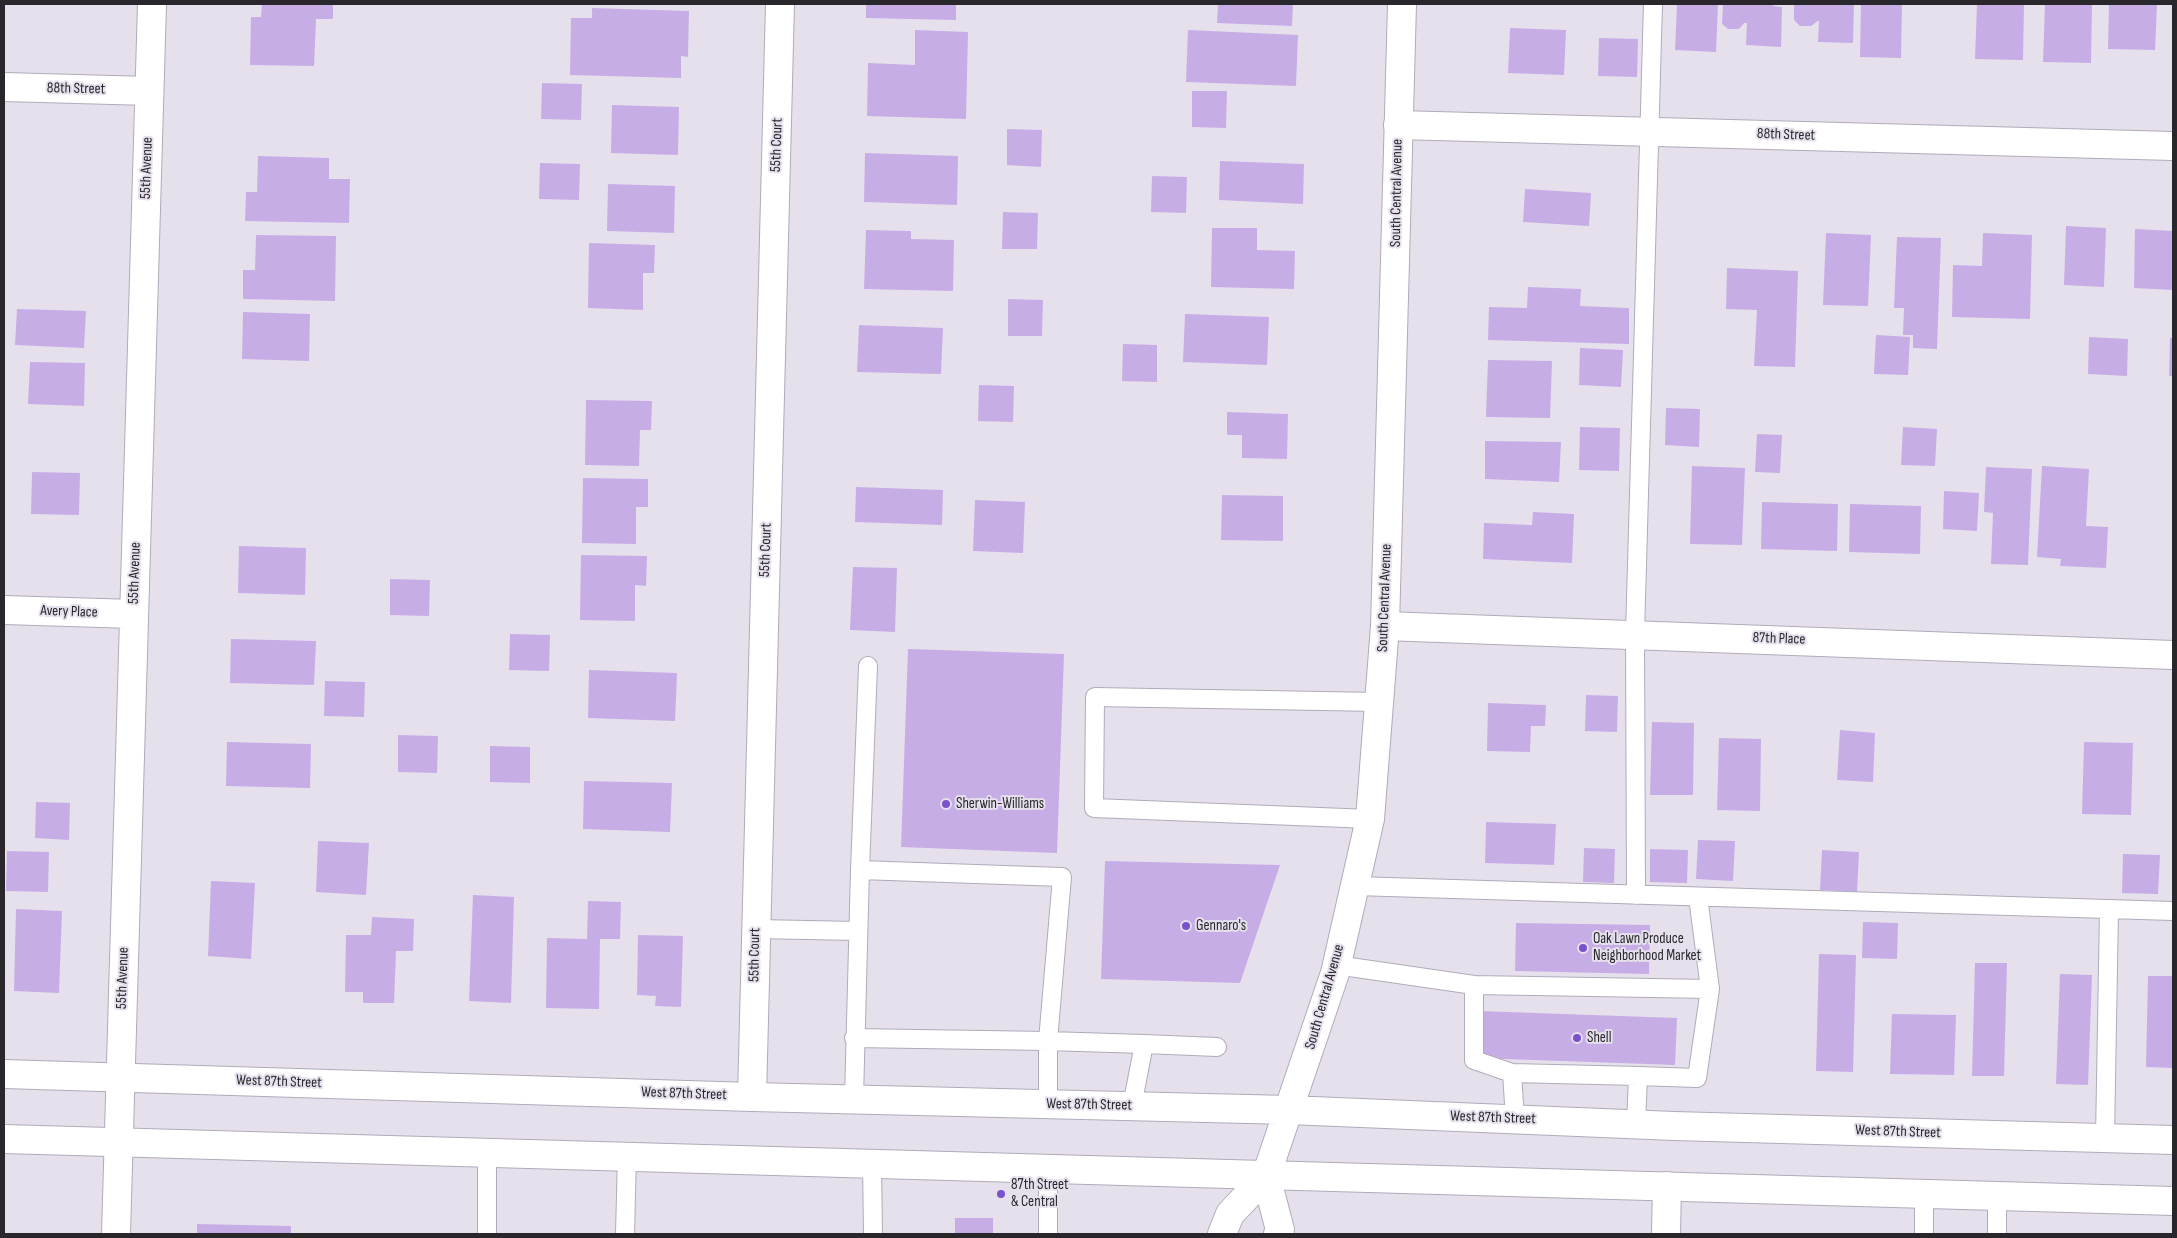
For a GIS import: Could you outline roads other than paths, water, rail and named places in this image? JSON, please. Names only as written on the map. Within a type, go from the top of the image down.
[{"type":"street","name":"55th Avenue","points":[[116,1234],[152,4]]},
{"type":"street","name":"55th Court","points":[[752,1097],[780,4]]},
{"type":"street","name":"South Central Avenue","points":[[1222,1234],[1230,1214],[1266,1176],[1336,965],[1370,819],[1386,626],[1402,4]]},
{"type":"street","name":"88th Street","points":[[4,88],[149,91]]},
{"type":"street","name":"88th Street","points":[[1398,125],[2173,146]]},
{"type":"street","name":"Avery Place","points":[[4,610],[134,614]]},
{"type":"street","name":"87th Place","points":[[1386,626],[2173,655]]},
{"type":"street","name":"West 87th Street","points":[[4,1074],[752,1097],[1289,1110],[1636,1124],[2173,1140]]},
{"type":"street","points":[[4,1139],[2173,1201]]},
{"type":"street","points":[[1266,1176],[1280,1230],[1278,1234]]},
{"type":"street","points":[[1666,1234],[1667,1186]]},
{"type":"lane","points":[[1636,895],[1635,634],[1653,4]]},
{"type":"lane","points":[[854,1098],[854,1038],[868,666]]},
{"type":"lane","points":[[1370,819],[1094,808],[1095,697],[1379,702]]},
{"type":"lane","points":[[860,870],[1062,877],[1048,1041],[1048,1104]]},
{"type":"lane","points":[[1355,886],[2173,911]]},
{"type":"lane","points":[[1474,985],[1474,1060],[1512,1073],[1697,1078],[1710,989],[1698,897]]},
{"type":"lane","points":[[2105,1138],[2109,909]]},
{"type":"lane","points":[[756,929],[858,931]]},
{"type":"lane","points":[[1336,965],[1474,985],[1710,989]]},
{"type":"lane","points":[[854,1038],[1048,1041],[1217,1047]]},
{"type":"lane","points":[[1132,1106],[1144,1044]]},
{"type":"lane","points":[[1512,1073],[1515,1119]]},
{"type":"lane","points":[[1636,1124],[1638,1076]]},
{"type":"lane","points":[[487,1152],[487,1234]]},
{"type":"lane","points":[[625,1234],[627,1156]]},
{"type":"lane","points":[[872,1164],[873,1234]]},
{"type":"lane","points":[[1048,1168],[1048,1234]]},
{"type":"lane","points":[[1924,1193],[1924,1234]]},
{"type":"lane","points":[[1997,1234],[1998,1195]]},
{"type":"place","name":"Sherwin-Williams","points":[[946,804]]},
{"type":"place","name":"Gennaro's","points":[[1186,926]]},
{"type":"place","name":"Oak Lawn Produce Neighborhood Market","points":[[1583,948]]},
{"type":"place","name":"Shell","points":[[1577,1038]]},
{"type":"place","name":"87th Street & Central","points":[[1001,1194]]}]
